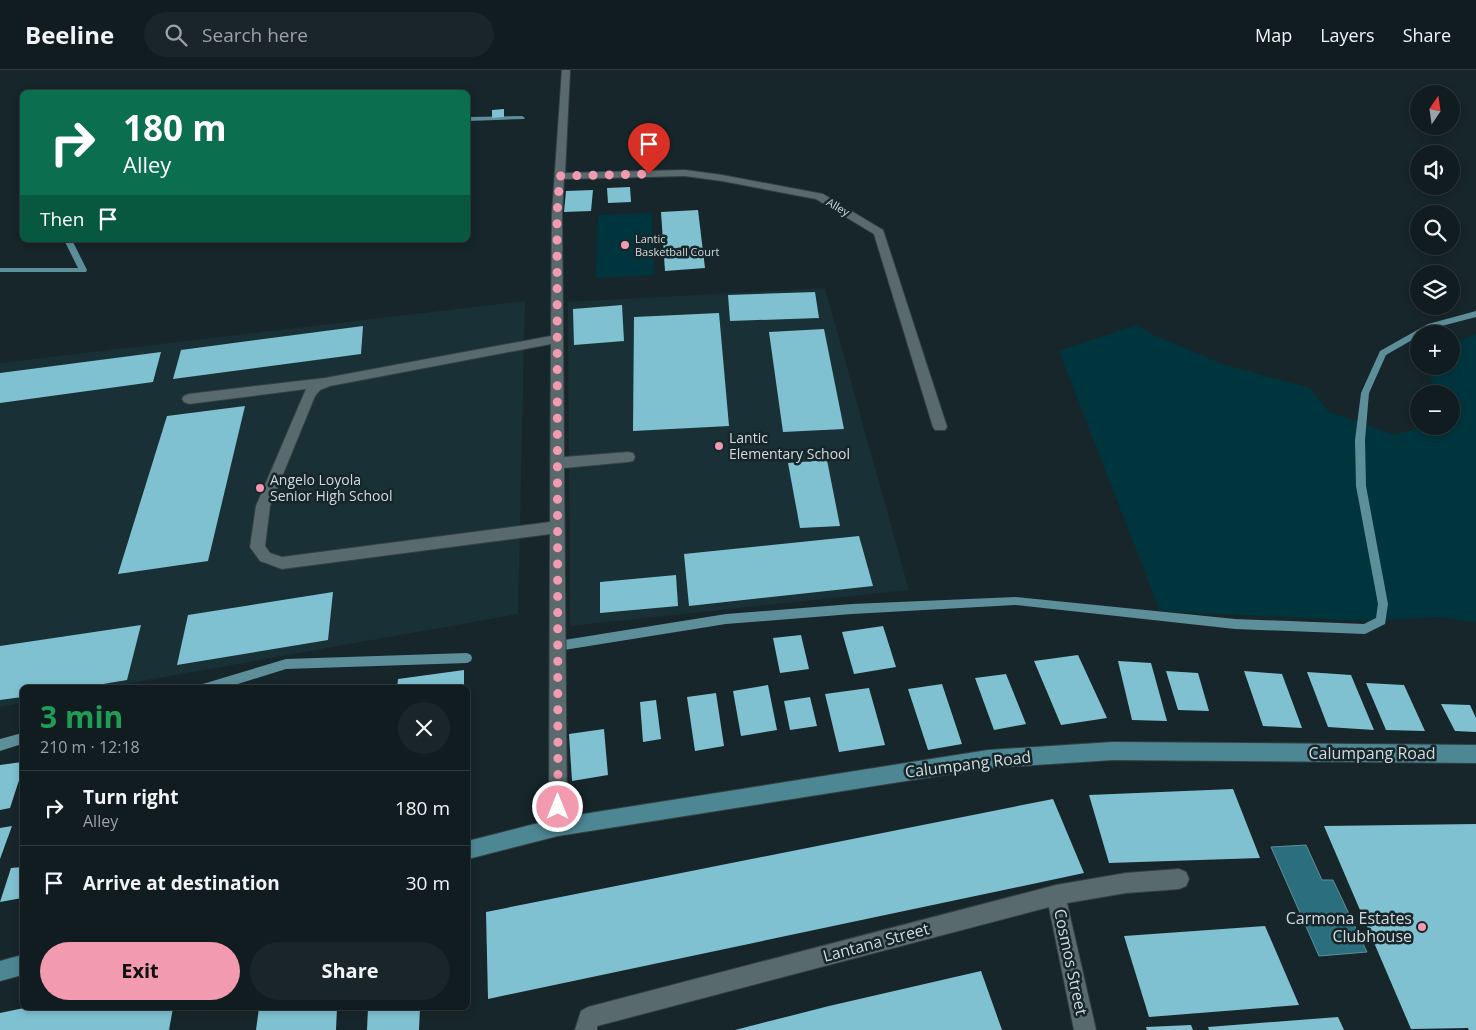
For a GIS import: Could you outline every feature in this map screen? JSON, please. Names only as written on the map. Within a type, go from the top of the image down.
[{"type":"main road","name":"Calumpang Road","points":[[470,849],[558,827],[988,759],[1113,751],[1476,754]]},
{"type":"main road","points":[[0,971],[20,966]]},
{"type":"street","points":[[558,827],[556,527],[558,463],[557,214],[566,70]]},
{"type":"street","name":"Alley","points":[[560,176],[685,173],[722,178],[819,196],[880,232],[940,427]]},
{"type":"street","points":[[189,399],[327,382],[557,338]]},
{"type":"street","points":[[327,382],[314,387],[310,394],[263,506],[257,547],[265,557],[282,562],[556,527]]},
{"type":"street","points":[[558,463],[628,457]]},
{"type":"street","name":"Lantana Street","points":[[586,1030],[588,1018],[1056,894],[1126,882],[1179,879]]},
{"type":"street","name":"Cosmos Street","points":[[1056,894],[1085,1030]]},
{"type":"shaded area","name":"Lantic Basketball Court","points":[[652,213],[654,275],[596,278],[598,215]]},
{"type":"shaded area","name":"Lantic Elementary School","points":[[825,288],[909,590],[570,626],[568,302]]},
{"type":"shaded area","name":"Angelo Loyola Senior High School","points":[[525,301],[518,614],[119,685],[20,685],[20,703],[0,707],[0,363]]},
{"type":"shaded area","points":[[1136,325],[1149,333],[1222,364],[1310,388],[1329,412],[1395,435],[1410,430],[1410,435],[1460,435],[1460,385],[1434,385],[1429,375],[1460,375],[1460,340],[1476,334],[1476,622],[1438,617],[1367,621],[1160,611],[1059,351]]},
{"type":"shaded area","points":[[1306,845],[1322,880],[1333,880],[1367,952],[1319,956],[1271,847]]},
{"type":"building","points":[[504,109],[504,117],[492,118],[492,110]]},
{"type":"building","points":[[630,187],[631,202],[608,203],[607,188]]},
{"type":"building","points":[[593,190],[591,211],[564,212],[566,191]]},
{"type":"building","points":[[698,210],[705,268],[665,271],[661,212]]},
{"type":"building","points":[[815,292],[819,318],[730,321],[728,295]]},
{"type":"building","points":[[622,305],[624,341],[574,345],[573,309]]},
{"type":"building","points":[[719,313],[729,426],[633,431],[634,317]]},
{"type":"building","points":[[363,326],[361,354],[173,379],[181,350]]},
{"type":"building","points":[[824,329],[844,429],[783,432],[769,332]]},
{"type":"building","points":[[161,352],[153,382],[0,403],[0,373]]},
{"type":"building","points":[[245,406],[208,561],[118,574],[167,416]]},
{"type":"building","points":[[827,460],[840,526],[800,528],[788,463]]},
{"type":"building","points":[[859,536],[873,586],[689,606],[684,554]]},
{"type":"building","points":[[676,575],[678,606],[600,613],[600,582]]},
{"type":"building","points":[[333,592],[328,640],[177,665],[188,615]]},
{"type":"building","points":[[141,625],[127,680],[97,685],[20,685],[20,697],[0,700],[0,646]]},
{"type":"building","points":[[883,626],[896,667],[854,674],[842,632]]},
{"type":"building","points":[[801,635],[809,669],[780,673],[773,638]]},
{"type":"building","points":[[1078,655],[1107,718],[1061,725],[1034,661]]},
{"type":"building","points":[[1118,661],[1151,663],[1167,721],[1132,720]]},
{"type":"building","points":[[464,670],[464,685],[397,685],[398,679]]},
{"type":"building","points":[[1166,671],[1198,673],[1209,711],[1178,710]]},
{"type":"building","points":[[1244,671],[1282,674],[1302,728],[1263,726]]},
{"type":"building","points":[[1307,672],[1351,675],[1374,730],[1328,727]]},
{"type":"building","points":[[1006,674],[1026,724],[994,730],[975,678]]},
{"type":"building","points":[[1366,683],[1404,685],[1425,731],[1386,730]]},
{"type":"building","points":[[942,684],[962,744],[928,750],[908,689]]},
{"type":"building","points":[[768,685],[777,730],[741,736],[733,691]]},
{"type":"building","points":[[869,688],[885,745],[839,752],[825,694]]},
{"type":"building","points":[[716,693],[724,746],[695,751],[687,697]]},
{"type":"building","points":[[810,697],[817,726],[790,730],[784,701]]},
{"type":"building","points":[[656,700],[661,739],[643,742],[640,702]]},
{"type":"building","points":[[1441,704],[1470,705],[1476,718],[1476,732],[1455,731]]},
{"type":"building","points":[[604,729],[608,775],[572,781],[569,734]]},
{"type":"building","points":[[20,762],[20,777],[10,808],[0,810],[0,765]]},
{"type":"building","points":[[1233,789],[1260,858],[1109,863],[1089,795]]},
{"type":"building","points":[[1053,799],[1084,873],[488,999],[486,912]]},
{"type":"building","name":"Carmona Estates Clubhouse","points":[[1476,824],[1476,1030],[1469,1030],[1468,1028],[1411,1029],[1324,826]]},
{"type":"building","points":[[12,826],[0,859],[0,828]]},
{"type":"building","points":[[20,867],[20,898],[0,902],[11,868]]},
{"type":"building","points":[[1265,926],[1299,1005],[1149,1017],[1124,936]]},
{"type":"building","points":[[981,971],[1002,1030],[735,1030],[829,1006]]},
{"type":"building","points":[[20,1009],[173,1010],[169,1030],[0,1030],[0,1013]]},
{"type":"building","points":[[259,1010],[337,1010],[336,1030],[256,1030]]},
{"type":"building","points":[[368,1010],[420,1010],[419,1030],[367,1030]]},
{"type":"building","points":[[1338,1017],[1344,1030],[1209,1030],[1208,1027]]},
{"type":"building","points":[[1191,1025],[1193,1030],[1147,1030],[1146,1027]]},
{"type":"waterway","points":[[470,119],[522,118]]},
{"type":"waterway","points":[[0,270],[83,270],[69,242]]},
{"type":"waterway","points":[[564,645],[726,619],[852,609],[1015,601],[1235,624],[1365,629],[1381,621],[1383,604],[1361,486],[1360,440],[1365,393],[1383,353],[1431,326],[1476,314]]},
{"type":"waterway","points":[[216,685],[286,664],[467,658]]},
{"type":"waterway","points":[[0,745],[20,740]]},
{"type":"place","name":"Lantic Basketball Court","points":[[625,245]]},
{"type":"place","name":"Lantic Elementary School","points":[[719,446]]},
{"type":"place","name":"Angelo Loyola Senior High School","points":[[260,488]]},
{"type":"place","name":"Carmona Estates Clubhouse","points":[[1422,927]]},
{"type":"route","points":[[558,807],[556,527],[558,463],[557,214],[560,176],[649,174]]}]
